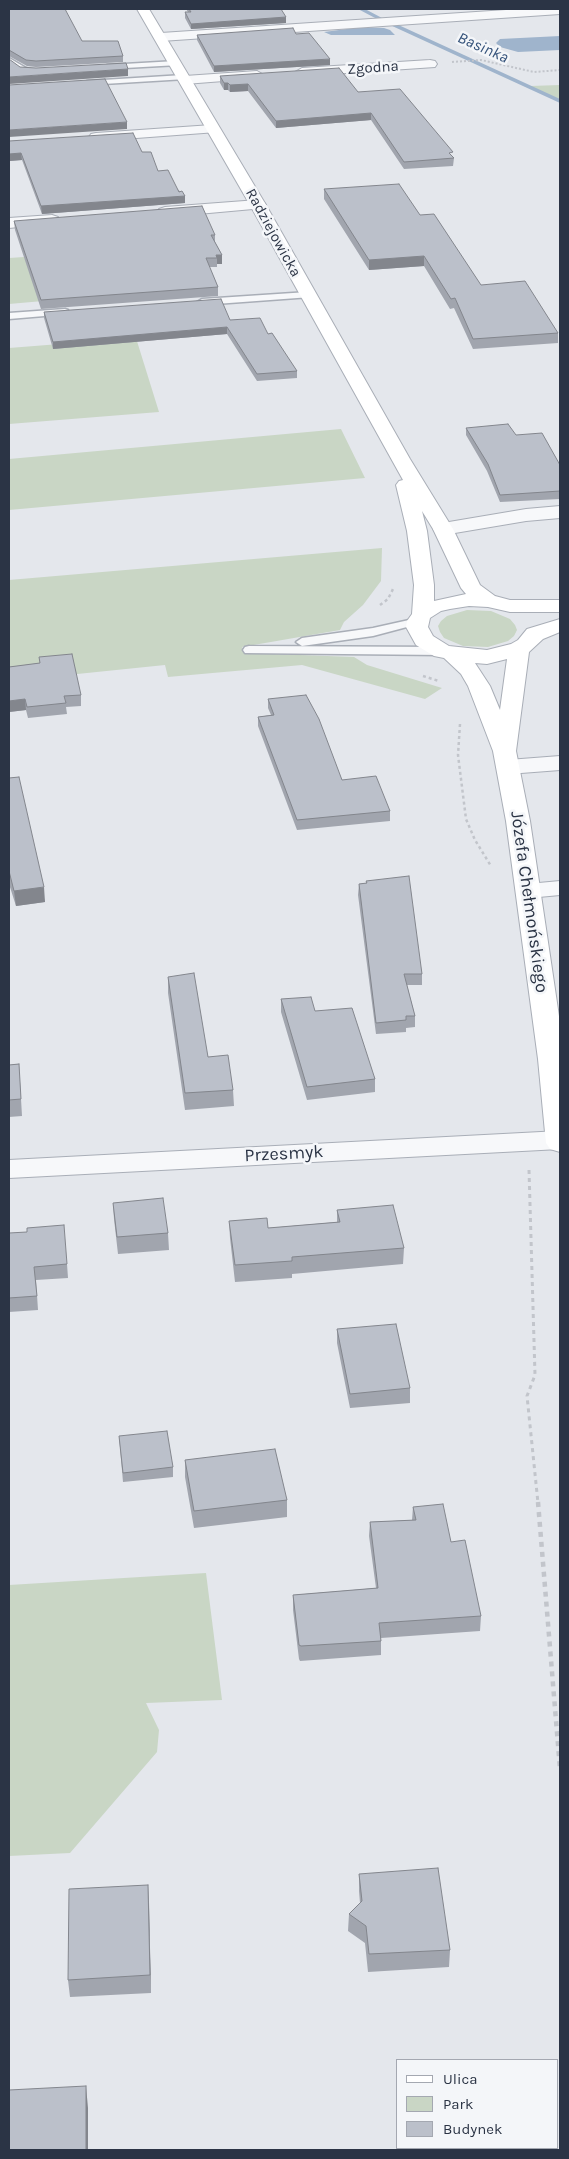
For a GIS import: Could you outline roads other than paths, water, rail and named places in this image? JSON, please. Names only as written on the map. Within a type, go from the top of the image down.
[{"type":"main road","name":"Radziejowicka","points":[[144,9],[212,129],[258,205],[400,459],[444,529],[471,588],[488,601]]},
{"type":"main road","name":"Radziejowicka","points":[[400,459],[417,531],[424,586],[421,618]]},
{"type":"main road","points":[[444,529],[481,573],[504,588],[560,599]]},
{"type":"main road","points":[[421,618],[434,607],[450,602],[468,600],[488,601],[510,606],[560,606]]},
{"type":"main road","points":[[510,606],[525,614],[534,623],[535,634]]},
{"type":"main road","name":"Józefa Chełmońskiego","points":[[421,618],[417,627],[424,640],[447,652],[470,670],[479,686],[507,759],[552,1059],[560,1142]]},
{"type":"main road","points":[[447,652],[487,656],[504,654],[526,644],[535,634],[560,625]]},
{"type":"main road","name":"Józefa Chełmońskiego","points":[[507,759],[518,649]]},
{"type":"street","points":[[161,37],[560,10]]},
{"type":"street","name":"Zgodna","points":[[286,73],[430,64]]},
{"type":"street","points":[[181,73],[267,74]]},
{"type":"street","points":[[84,138],[212,129]]},
{"type":"street","points":[[154,213],[258,205]]},
{"type":"street","points":[[9,223],[67,219]]},
{"type":"street","points":[[444,529],[526,515],[560,512]]},
{"type":"street","points":[[507,759],[560,763]]},
{"type":"street","points":[[528,891],[560,888]]},
{"type":"street","name":"Przesmyk","points":[[9,1169],[528,1141],[560,1142]]},
{"type":"lane","points":[[9,60],[24,70],[46,71]]},
{"type":"lane","points":[[95,68],[181,73]]},
{"type":"lane","points":[[77,84],[181,73]]},
{"type":"lane","points":[[189,303],[308,295]]},
{"type":"lane","points":[[9,316],[75,311]]},
{"type":"lane","points":[[421,618],[399,627],[249,650],[447,652]]},
{"type":"water","points":[[362,27],[384,28],[390,30],[395,35],[331,35],[324,32]]},
{"type":"water","points":[[560,36],[560,50],[518,52],[500,47],[496,43],[500,39]]},
{"type":"waterway","points":[[361,9],[379,18]]},
{"type":"waterway","name":"Basinka","points":[[392,24],[560,101]]}]
